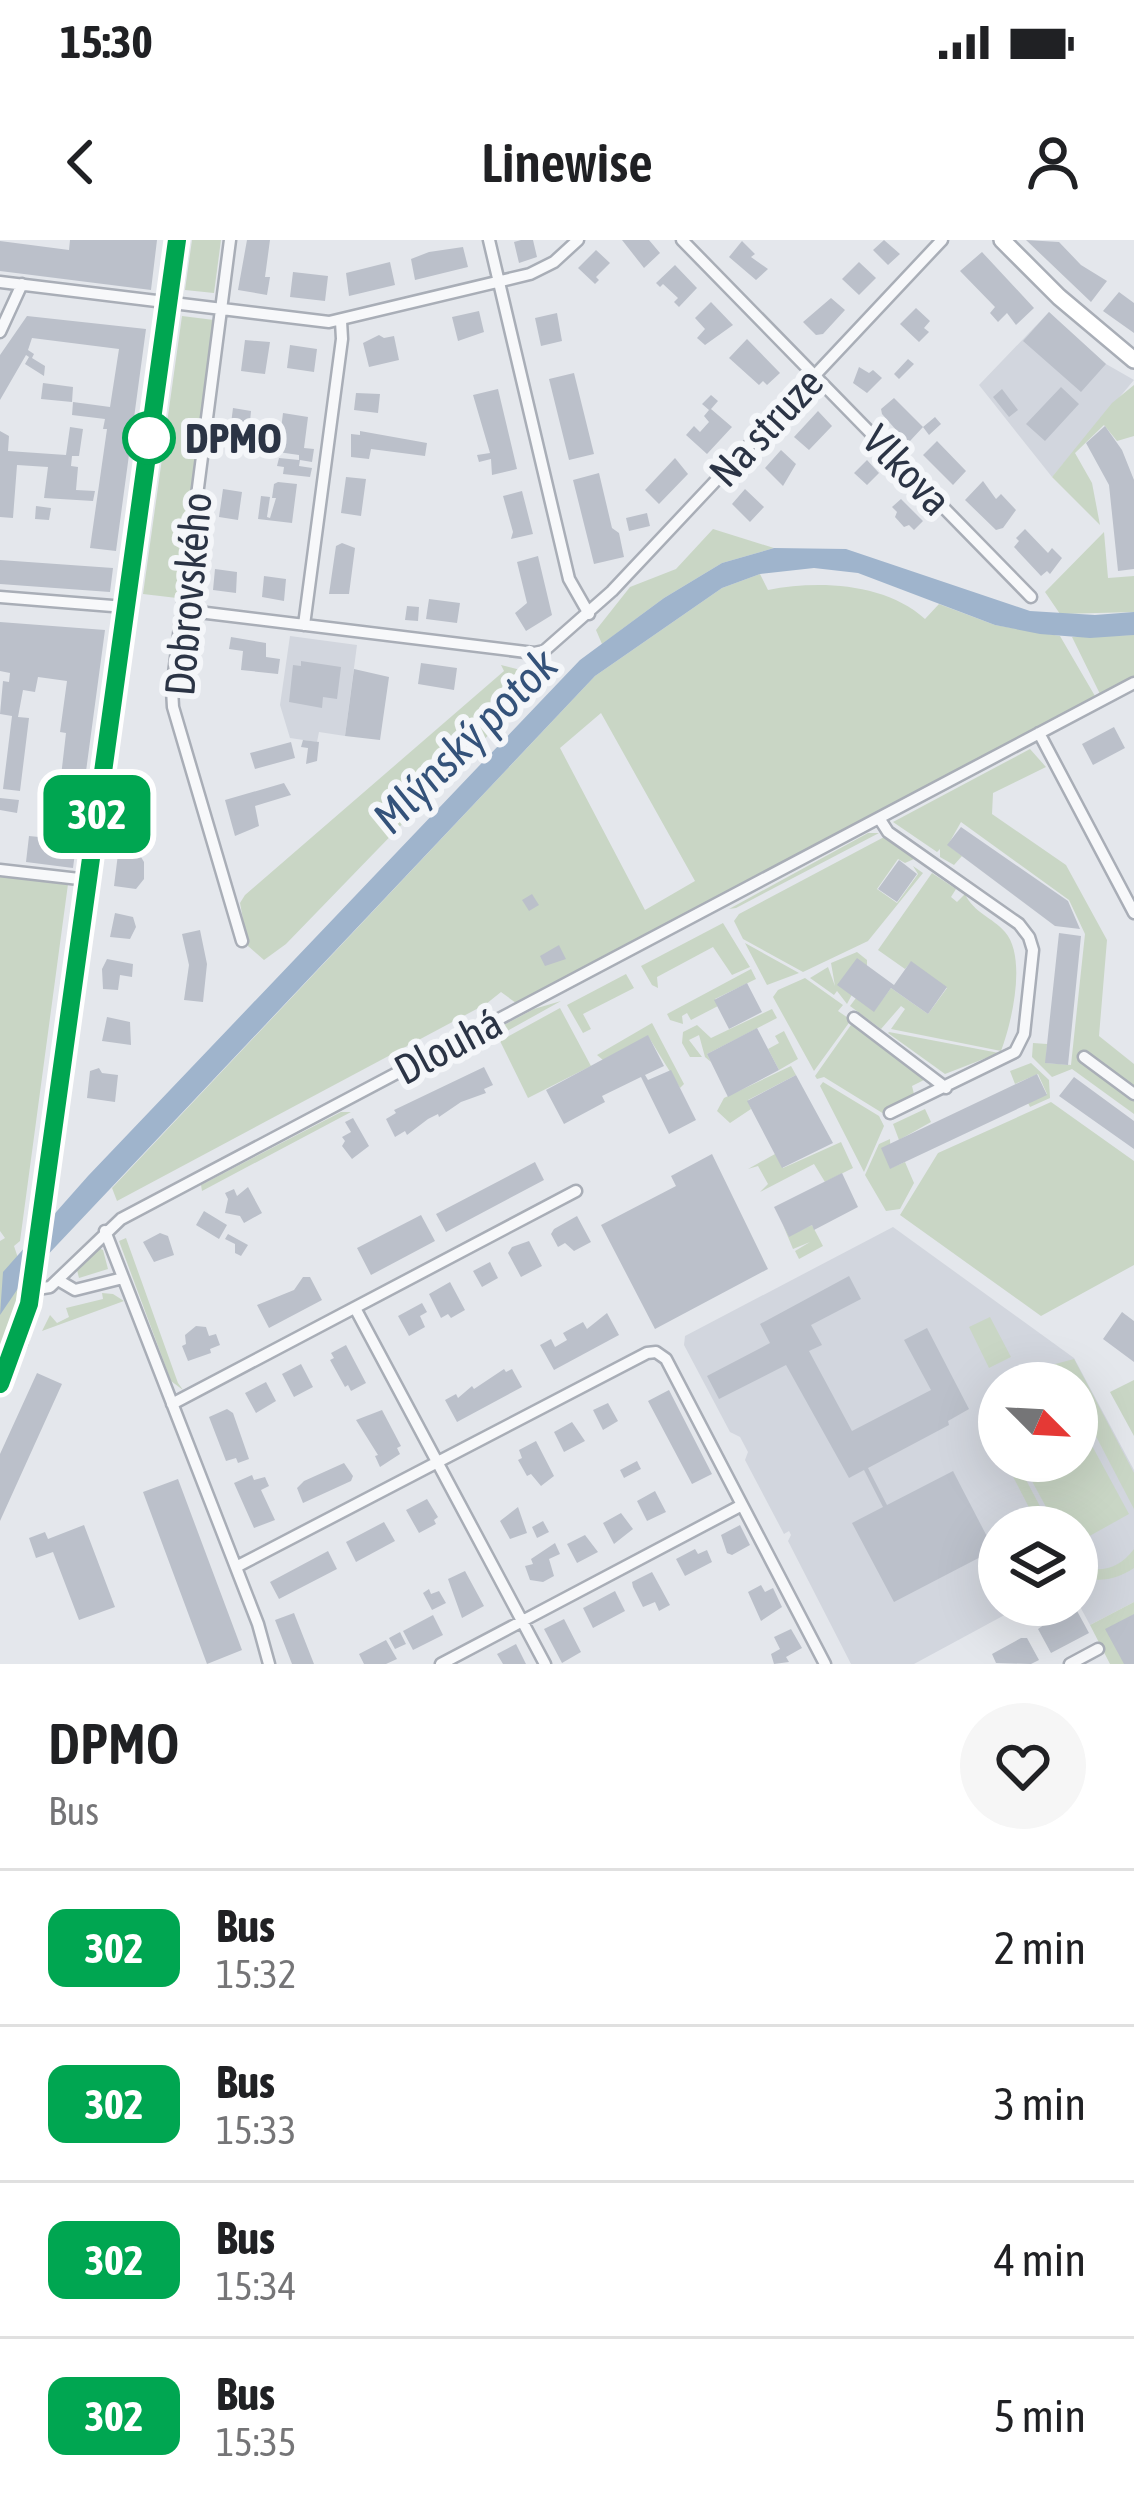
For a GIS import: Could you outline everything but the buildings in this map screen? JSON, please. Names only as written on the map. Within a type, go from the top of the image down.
[{"type":"main road","name":"Dobrovského","points":[[0,1384],[24,1326],[31,1290],[177,240]]},
{"type":"main road","points":[[1001,240],[1134,360]]},
{"type":"street","name":"Dobrovského","points":[[230,240],[172,680],[173,706],[242,941]]},
{"type":"street","points":[[489,240],[569,579],[590,614]]},
{"type":"street","points":[[0,281],[315,322],[341,321],[500,283],[548,266],[578,240]]},
{"type":"street","name":"Vlkova","points":[[682,240],[1031,596]]},
{"type":"street","name":"Na struze","points":[[182,610],[534,653],[546,649],[590,614],[943,240]]},
{"type":"street","points":[[0,332],[22,284]]},
{"type":"street","points":[[304,625],[343,339],[341,321]]},
{"type":"street","points":[[0,597],[125,607]]},
{"type":"street","points":[[1131,685],[1134,699]]},
{"type":"street","name":"Dlouhá","points":[[31,1290],[44,1290],[58,1280],[105,1231],[1131,685]]},
{"type":"street","points":[[1039,733],[1134,913]]},
{"type":"street","points":[[879,818],[888,832],[1018,925],[1033,950],[1019,1047],[1004,1061],[890,1113]]},
{"type":"street","points":[[0,870],[88,880]]},
{"type":"street","points":[[854,1018],[946,1088]]},
{"type":"street","points":[[1084,1057],[1134,1094]]},
{"type":"street","points":[[172,1404],[576,1192]]},
{"type":"street","points":[[105,1231],[269,1664]]},
{"type":"street","points":[[58,1280],[75,1290],[123,1278]]},
{"type":"street","points":[[355,1308],[545,1664]]},
{"type":"street","points":[[236,1567],[656,1352],[666,1359],[825,1664]]},
{"type":"street","points":[[441,1664],[742,1505]]},
{"type":"street","points":[[1070,1664],[1098,1649]]},
{"type":"shaded area","points":[[1049,312],[1106,364],[1134,380],[1052,477],[979,385]]},
{"type":"shaded area","points":[[290,636],[357,645],[345,736],[319,732],[317,742],[290,738],[280,705]]},
{"type":"shaded area","points":[[893,1227],[1074,1358],[1076,1362],[978,1362],[978,1482],[1098,1482],[1098,1403],[1134,1470],[1134,1602],[1098,1621],[1098,1506],[978,1506],[978,1626],[984,1626],[914,1664],[851,1664],[788,1541],[789,1531],[784,1534],[745,1460],[748,1452],[740,1437],[730,1432],[684,1345],[685,1336]]},
{"type":"green space","points":[[192,240],[221,240],[214,293],[185,290]]},
{"type":"green space","points":[[182,316],[214,320],[177,598],[143,594]]},
{"type":"green space","points":[[1134,385],[1134,436],[1117,441],[1104,425],[1075,453],[1092,483],[1100,525],[1052,477],[1112,403]]},
{"type":"green space","points":[[713,529],[774,548],[722,563],[602,644],[596,630],[630,587],[676,569]]},
{"type":"green space","points":[[1104,532],[1108,578],[1134,576],[1134,612],[1060,614],[1045,592]]},
{"type":"green space","points":[[760,574],[768,590],[851,587],[891,598],[925,619],[939,604],[995,625],[1060,636],[1095,696],[516,1003],[501,992],[117,1201],[112,1188],[595,676],[722,588]],"holes":[[[601,713],[695,881],[645,910],[560,748]]]},
{"type":"green space","points":[[1134,635],[1134,676],[1100,694],[1072,637]]},
{"type":"green space","points":[[501,665],[540,675],[531,691],[286,944],[264,960],[248,946],[240,903],[245,895],[504,671]]},
{"type":"green space","points":[[1030,749],[1046,767],[993,793],[992,814],[1066,865],[1107,940],[1099,1036],[1134,1064],[1134,1114],[1072,1069],[1052,1077],[1032,1057],[1033,1043],[1047,1044],[1046,1063],[1071,1065],[1085,934],[1069,900],[961,822],[948,845],[962,856],[954,865],[940,857],[940,849],[937,852],[893,822]]},
{"type":"green space","points":[[868,833],[879,833],[729,909]]},
{"type":"green space","points":[[886,836],[914,859],[905,863],[898,859],[877,889],[897,903],[918,874],[913,866],[923,873],[868,941],[803,972],[743,939],[734,921],[739,914]]},
{"type":"green space","points":[[932,873],[956,889],[951,897],[957,902],[965,894],[1012,943],[1015,990],[1001,1051],[891,1029],[905,1009],[901,1006],[881,1029],[850,1006],[856,998],[874,1011],[891,988],[928,1014],[947,988],[911,962],[905,969],[878,950]]},
{"type":"green space","points":[[0,875],[68,884],[20,1241],[14,1246],[20,1264],[16,1309],[0,1359],[0,1241],[5,1238],[0,1231]]},
{"type":"green space","points":[[723,923],[750,967],[732,975],[713,947],[657,977],[658,988],[652,985],[641,966]]},
{"type":"green space","points":[[745,943],[799,973],[767,985]]},
{"type":"green space","points":[[857,952],[867,966],[847,1004],[837,991],[834,995],[810,978],[828,967],[835,986],[831,963]]},
{"type":"green space","points":[[751,969],[756,979],[715,999],[718,1006],[691,1020],[687,1013],[682,1016],[683,1024],[670,1020],[667,1014]]},
{"type":"green space","points":[[626,974],[634,988],[583,1014],[591,1029],[583,1033],[567,1005]]},
{"type":"green space","points":[[805,978],[843,1005],[838,1011],[851,1020],[814,1071],[773,997]]},
{"type":"green space","points":[[561,1001],[473,1050],[470,1043],[534,1009]]},
{"type":"green space","points":[[560,1008],[591,1066],[528,1098],[500,1041]]},
{"type":"green space","points":[[772,1009],[777,1018],[707,1054],[711,1062],[705,1057],[699,1035],[689,1040],[702,1057],[690,1057],[682,1043],[683,1032],[697,1025],[711,1038]]},
{"type":"green space","points":[[853,1022],[926,1079],[912,1086],[915,1098],[888,1106],[884,1114],[824,1077],[817,1079]]},
{"type":"green space","points":[[652,1023],[684,1084],[680,1088],[648,1036],[603,1060],[597,1055]]},
{"type":"green space","points":[[784,1031],[798,1059],[779,1070],[768,1049],[779,1043],[775,1036]]},
{"type":"green space","points":[[889,1032],[999,1053],[945,1074]]},
{"type":"green space","points":[[1031,1063],[1049,1080],[1050,1098],[1030,1107],[1028,1103],[1047,1094],[1038,1074],[1015,1084],[1010,1071]]},
{"type":"green space","points":[[791,1066],[796,1075],[748,1100],[751,1109],[730,1123],[717,1111],[724,1098]]},
{"type":"green space","points":[[823,1082],[879,1116],[884,1126],[864,1172],[820,1086]]},
{"type":"green space","points":[[1051,1102],[1134,1161],[1134,1265],[1041,1316],[900,1215],[938,1153]]},
{"type":"green space","points":[[925,1109],[931,1122],[899,1140],[893,1124]]},
{"type":"green space","points":[[341,1112],[351,1112],[202,1191],[201,1185]]},
{"type":"green space","points":[[890,1139],[891,1168],[905,1162],[914,1183],[900,1209],[886,1211],[865,1175],[879,1144]]},
{"type":"green space","points":[[841,1142],[853,1168],[825,1182],[814,1164],[760,1192],[768,1184],[758,1166],[748,1169],[775,1154],[783,1168]]},
{"type":"green space","points":[[783,1225],[789,1236],[812,1225],[823,1246],[799,1259],[795,1251],[810,1242],[793,1249]]},
{"type":"green space","points":[[126,1238],[183,1390],[171,1381],[119,1241]]},
{"type":"green space","points":[[99,1248],[108,1269],[79,1278],[77,1270]]},
{"type":"green space","points":[[102,1293],[124,1301],[42,1331],[50,1315],[57,1323],[69,1317],[66,1308],[103,1299]]},
{"type":"green space","points":[[990,1317],[1011,1357],[986,1362],[969,1327]]},
{"type":"green space","points":[[1134,1380],[1134,1436],[1110,1392]]},
{"type":"green space","points":[[1098,1405],[1134,1473],[1134,1509],[1098,1440]]},
{"type":"green space","points":[[1098,1457],[1129,1514],[1098,1531],[1098,1506],[1046,1506],[1032,1482],[1098,1482]]},
{"type":"green space","points":[[1016,1482],[1027,1482],[1040,1506],[1028,1506]]},
{"type":"green space","points":[[1134,1549],[1134,1568],[1098,1580],[1098,1569],[1122,1561]]},
{"type":"green space","points":[[1134,1602],[1134,1664],[1110,1664],[1091,1626],[1098,1626],[1098,1621]]},
{"type":"water","points":[[774,548],[846,549],[1030,611],[1134,612],[1134,635],[1090,638],[995,625],[858,573],[814,568],[760,574],[722,588],[595,676],[23,1281],[0,1315],[3,1272],[88,1176],[580,660],[664,598],[722,563]]},
{"type":"bus line","name":"302","points":[[0,1384],[29,1304],[177,240]]},
{"type":"place","name":"DPMO","points":[[149,438]]},
{"type":"water label","name":"Mlýnský potok","points":[[465,741]]}]
